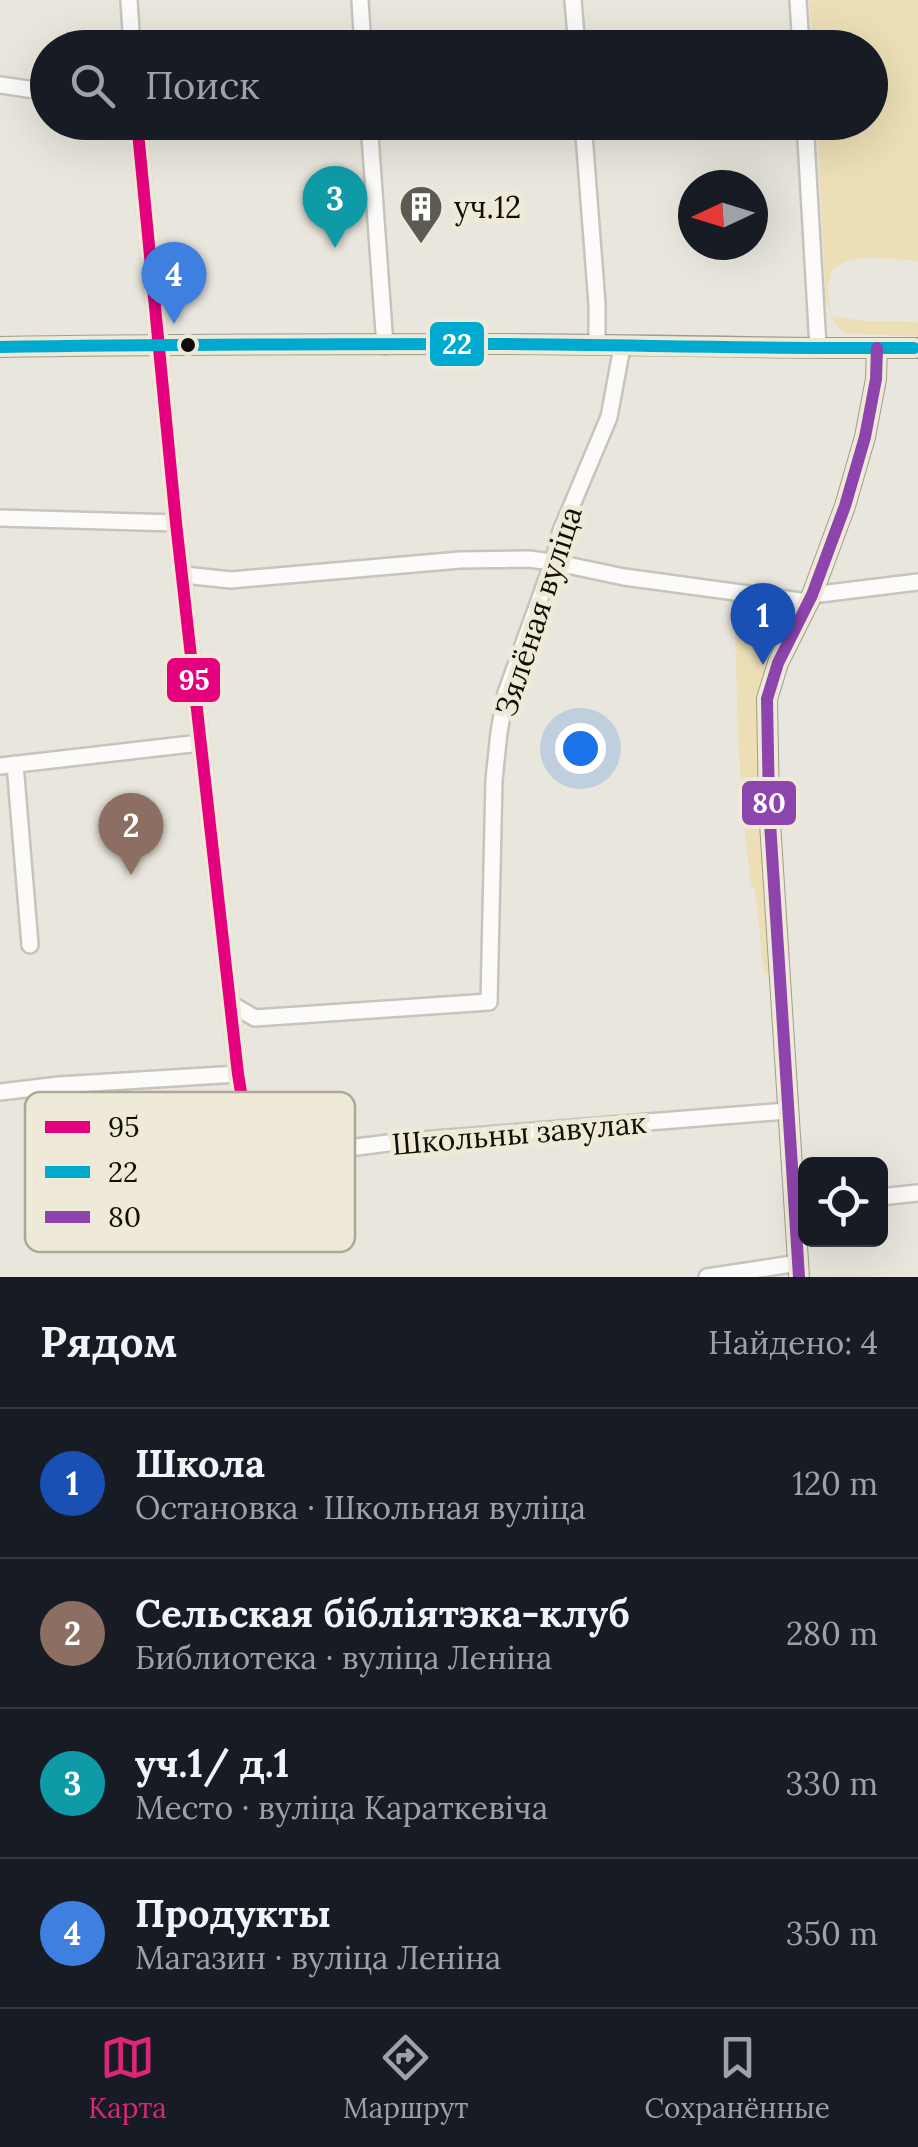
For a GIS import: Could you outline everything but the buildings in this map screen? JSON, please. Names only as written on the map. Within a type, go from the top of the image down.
[{"type":"main road","points":[[0,346],[276,343],[918,348]]},
{"type":"main road","points":[[798,1197],[787,1112],[769,807],[768,699],[778,663],[835,536],[864,436],[876,379],[877,348]]},
{"type":"street","points":[[129,0],[131,30]]},
{"type":"street","points":[[360,0],[362,30]]},
{"type":"street","points":[[573,0],[576,30]]},
{"type":"street","points":[[798,0],[800,30]]},
{"type":"street","points":[[0,85],[30,89]]},
{"type":"street","points":[[139,140],[176,523],[241,1092]]},
{"type":"street","points":[[370,140],[385,346]]},
{"type":"street","points":[[584,140],[597,345]]},
{"type":"street","points":[[806,140],[818,347]]},
{"type":"street","name":"Зялёная вуліца","points":[[255,1018],[489,1002],[494,780],[506,693],[553,562],[560,531],[609,418],[622,346]]},
{"type":"street","points":[[0,518],[176,523]]},
{"type":"street","points":[[184,575],[232,580],[460,560],[528,559],[624,576],[810,599],[918,582]]},
{"type":"street","points":[[30,945],[8,765],[200,743]]},
{"type":"street","points":[[230,1004],[255,1018],[234,1034]]},
{"type":"street","points":[[0,1092],[238,1074]]},
{"type":"street","name":"Школьны завулак","points":[[355,1147],[787,1112]]},
{"type":"street","points":[[888,1196],[918,1193]]},
{"type":"street","points":[[707,1277],[798,1270]]},
{"type":"shaded area","points":[[809,0],[918,0],[918,261],[869,258],[844,262],[830,276],[831,315],[826,302],[818,140],[888,140],[888,30],[812,30]]},
{"type":"shaded area","points":[[831,316],[918,322],[918,337],[843,333]]},
{"type":"shaded area","points":[[734,595],[797,608],[767,663],[759,688],[778,972],[764,973],[755,888],[751,887],[742,804]]},
{"type":"transit line","name":"95","points":[[139,140],[176,523],[241,1092]]},
{"type":"transit line","name":"22","points":[[0,347],[495,344],[914,348]]},
{"type":"transit line","name":"80","points":[[799,1277],[769,807],[767,699],[778,663],[812,595],[845,506],[865,437],[876,379],[877,348]]},
{"type":"place","name":"уч.12","points":[[421,245]]},
{"type":"place","name":"уч.1/ д.1","points":[[335,248]]},
{"type":"place","name":"Продукты","points":[[174,324]]},
{"type":"place","name":"Школа","points":[[763,665]]},
{"type":"place","name":"Сельская бібліятэка-клуб","points":[[131,875]]}]
